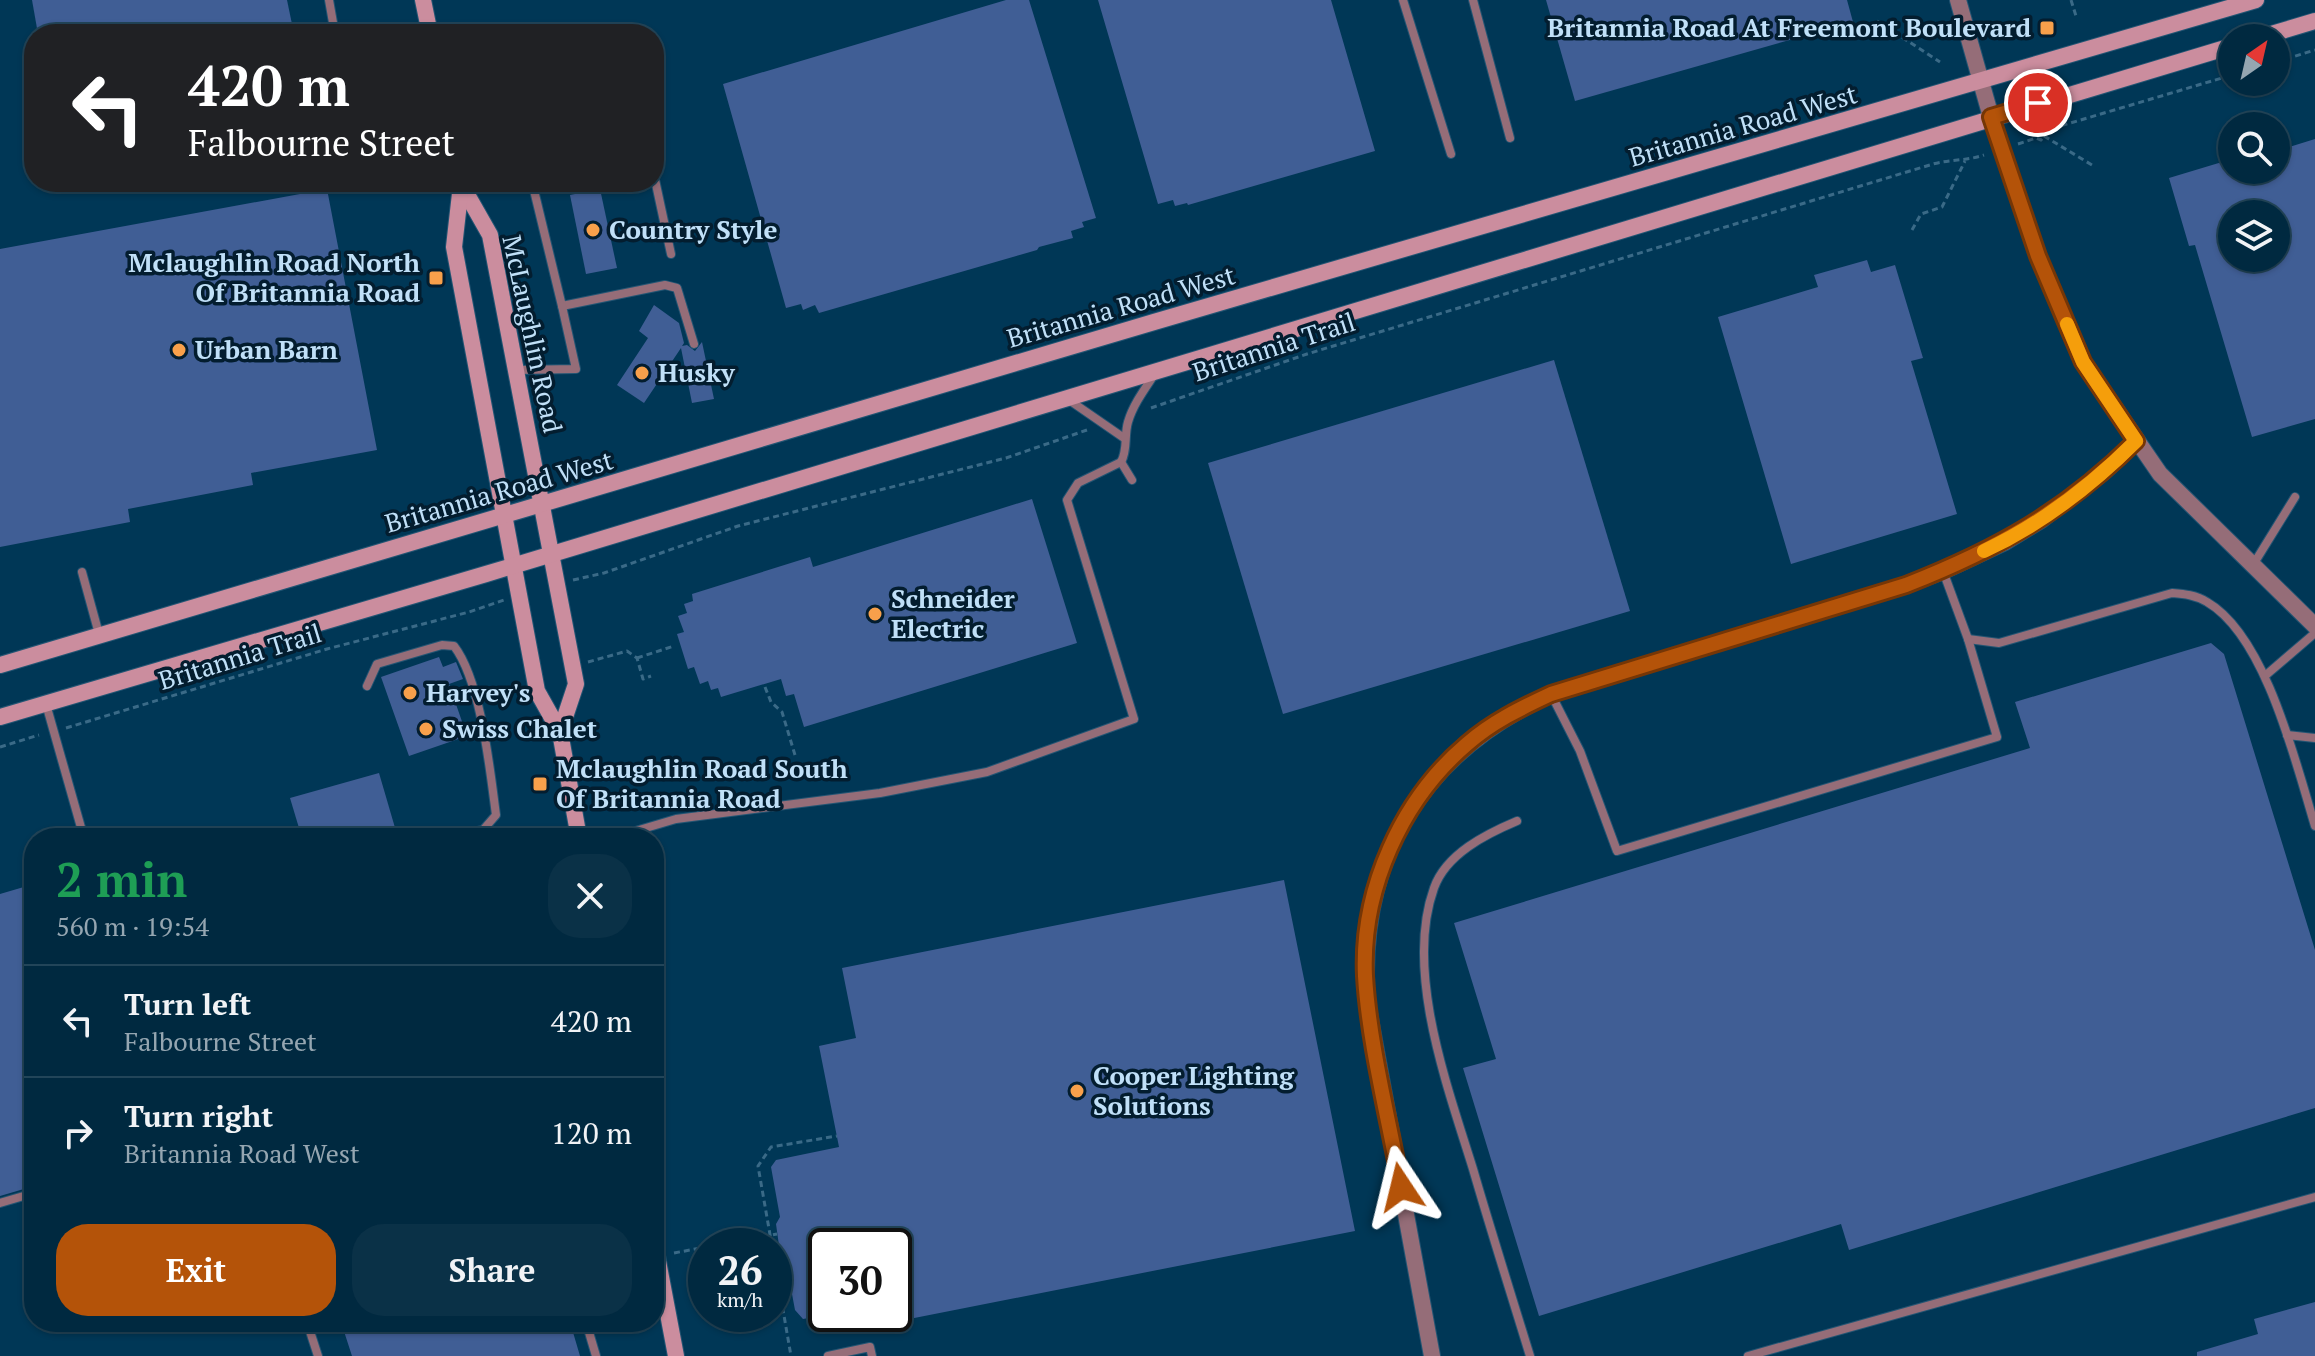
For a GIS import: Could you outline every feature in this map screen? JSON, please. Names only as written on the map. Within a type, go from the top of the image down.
[{"type":"main road","points":[[423,0],[428,24]]},
{"type":"main road","name":"Britannia Road West","points":[[0,665],[1154,322],[2256,0]]},
{"type":"main road","points":[[2290,28],[2315,21]]},
{"type":"main road","points":[[0,717],[514,566],[2218,50]]},
{"type":"main road","name":"McLaughlin Road","points":[[459,192],[454,247],[537,691],[560,732],[577,828]]},
{"type":"main road","name":"McLaughlin Road","points":[[465,192],[490,235],[573,666],[576,684],[560,732]]},
{"type":"main road","points":[[664,1291],[676,1356]]},
{"type":"street","points":[[1958,0],[1991,117],[2038,256],[2083,362],[2160,474],[2315,626]]},
{"type":"street","points":[[1432,1356],[1367,1002],[1366,944],[1369,915],[1385,860],[1425,788],[1452,758],[1483,731],[1518,709],[1551,694],[1906,585],[2005,542],[2041,520],[2106,470],[2136,441]]},
{"type":"lane","points":[[329,0],[333,24]]},
{"type":"lane","points":[[1403,0],[1451,154]]},
{"type":"lane","points":[[1473,0],[1510,138]]},
{"type":"lane","points":[[515,370],[576,369],[534,192]]},
{"type":"lane","points":[[658,192],[671,254]]},
{"type":"lane","points":[[562,306],[665,285],[677,288],[694,344]]},
{"type":"lane","points":[[646,828],[676,819],[880,793],[987,772],[1134,719],[1067,500],[1078,483],[1121,462],[1130,415],[1157,371]]},
{"type":"lane","points":[[1065,398],[1124,438]]},
{"type":"lane","points":[[1121,462],[1132,480]]},
{"type":"lane","points":[[2253,565],[2295,497]]},
{"type":"lane","points":[[1551,694],[1580,751],[1617,851],[1997,737],[1968,639],[1943,571]]},
{"type":"lane","points":[[82,572],[99,634]]},
{"type":"lane","points":[[1968,639],[1999,643],[2172,593],[2189,594],[2208,602],[2224,616],[2266,675],[2315,826]]},
{"type":"lane","points":[[2266,675],[2315,633]]},
{"type":"lane","points":[[367,686],[377,664],[442,645],[454,646],[465,660],[486,742],[496,815],[485,828]]},
{"type":"lane","points":[[46,703],[81,828]]},
{"type":"lane","points":[[2287,735],[2315,738]]},
{"type":"lane","points":[[1517,821],[1487,833],[1446,868],[1434,886],[1424,941],[1427,1000],[1441,1064],[1530,1356]]},
{"type":"lane","points":[[0,1203],[24,1196]]},
{"type":"lane","points":[[1748,1356],[2315,1197]]},
{"type":"lane","points":[[310,1332],[318,1356]]},
{"type":"lane","points":[[589,1332],[596,1356]]},
{"type":"lane","points":[[828,1356],[870,1347],[872,1356]]},
{"type":"path","points":[[2071,0],[2076,16]]},
{"type":"path","points":[[1877,21],[1940,62]]},
{"type":"path","points":[[2290,58],[2315,50]]},
{"type":"path","points":[[2036,138],[2041,140],[2057,127],[2218,79]]},
{"type":"path","points":[[2044,136],[2092,165]]},
{"type":"path","name":"Britannia Trail","points":[[1130,415],[1353,340],[1946,160],[1975,158]]},
{"type":"path","points":[[1912,230],[1921,214],[1942,207],[1965,161]]},
{"type":"path","points":[[585,577],[738,526],[1006,458],[1105,424]]},
{"type":"path","name":"Britannia Trail","points":[[0,747],[327,649],[491,605]]},
{"type":"path","points":[[637,658],[674,646]]},
{"type":"path","points":[[573,666],[627,651],[637,658],[643,679],[651,676]]},
{"type":"path","points":[[765,687],[771,702],[782,712],[795,755]]},
{"type":"path","points":[[769,1228],[758,1166],[771,1147],[837,1136]]},
{"type":"path","points":[[664,1248],[688,1247]]},
{"type":"path","points":[[787,1332],[791,1356]]},
{"type":"building","points":[[32,0],[287,0],[292,24],[36,24]]},
{"type":"building","points":[[1006,0],[1029,0],[1096,218],[1082,222],[1084,227],[1071,231],[1073,238],[1037,250],[819,313],[815,305],[803,310],[801,304],[786,308],[723,84]]},
{"type":"building","points":[[1098,0],[1331,0],[1375,151],[1188,205],[1175,206],[1173,200],[1158,204]]},
{"type":"building","points":[[1546,0],[1847,0],[1853,22],[1575,101]]},
{"type":"building","points":[[2315,139],[2315,419],[2252,437],[2195,245],[2189,246],[2169,178],[2218,163],[2218,184],[2290,184],[2290,147]]},
{"type":"building","name":"Urban Barn","points":[[311,192],[328,192],[377,450],[251,473],[253,485],[128,509],[130,522],[0,547],[0,249]]},
{"type":"building","points":[[601,192],[617,268],[586,274],[570,195]]},
{"type":"building","points":[[1867,260],[1871,272],[1895,265],[1923,358],[1911,361],[1957,514],[1791,564],[1718,317],[1818,287],[1814,275]]},
{"type":"building","points":[[654,305],[679,323],[682,346],[687,345],[695,351],[702,342],[714,399],[692,403],[681,348],[644,403],[617,385],[648,338],[639,331]]},
{"type":"building","points":[[1554,360],[1630,611],[1283,714],[1208,463]]},
{"type":"building","name":"Schneider Electric","points":[[1032,499],[1077,643],[804,727],[794,694],[786,696],[781,679],[721,697],[718,688],[711,690],[708,681],[700,684],[694,667],[688,669],[677,634],[684,632],[678,616],[687,613],[684,604],[693,601],[692,594],[810,557],[813,567]]},
{"type":"building","points":[[2211,643],[2224,654],[2315,950],[2315,1108],[1849,1250],[1841,1224],[1539,1316],[1463,1068],[1496,1059],[1454,923],[2030,748],[2015,702]]},
{"type":"building","points":[[439,657],[443,667],[456,662],[463,679],[449,684],[467,736],[409,756],[381,677]]},
{"type":"building","points":[[379,773],[395,828],[299,828],[290,798]]},
{"type":"building","name":"Cooper Lighting Solutions","points":[[1284,880],[1355,1231],[912,1318],[912,1228],[808,1228],[808,1318],[803,1319],[795,1310],[792,1294],[792,1228],[777,1228],[780,1217],[771,1167],[776,1160],[839,1147],[819,1046],[856,1038],[842,968]]},
{"type":"building","points":[[24,887],[24,1189],[0,1196],[0,894]]},
{"type":"building","points":[[2315,1302],[2315,1356],[2197,1356],[2197,1352],[2258,1334],[2254,1319]]},
{"type":"building","points":[[344,1332],[573,1332],[580,1356],[352,1356]]},
{"type":"slow traffic","points":[[1984,551],[2005,542],[2075,496],[2136,441],[2083,362],[2067,324]]},
{"type":"place","name":"Britannia Road At Freemont Boulevard","points":[[2047,28]]},
{"type":"place","name":"Country Style","points":[[593,230]]},
{"type":"place","name":"Mclaughlin Road North Of Britannia Road","points":[[436,278]]},
{"type":"place","name":"Urban Barn","points":[[179,350]]},
{"type":"place","name":"Husky","points":[[642,373]]},
{"type":"place","name":"Schneider Electric","points":[[875,614]]},
{"type":"place","name":"Harvey's","points":[[410,693]]},
{"type":"place","name":"Swiss Chalet","points":[[426,729]]},
{"type":"place","name":"Mclaughlin Road South Of Britannia Road","points":[[540,784]]},
{"type":"place","name":"Cooper Lighting Solutions","points":[[1077,1091]]},
{"type":"route","points":[[1401,1187],[1367,1002],[1365,973],[1369,915],[1385,860],[1413,805],[1452,758],[1500,719],[1551,694],[1943,571],[2005,542],[2041,520],[2075,496],[2136,441],[2083,362],[2038,256],[1991,117],[2038,103]]}]
